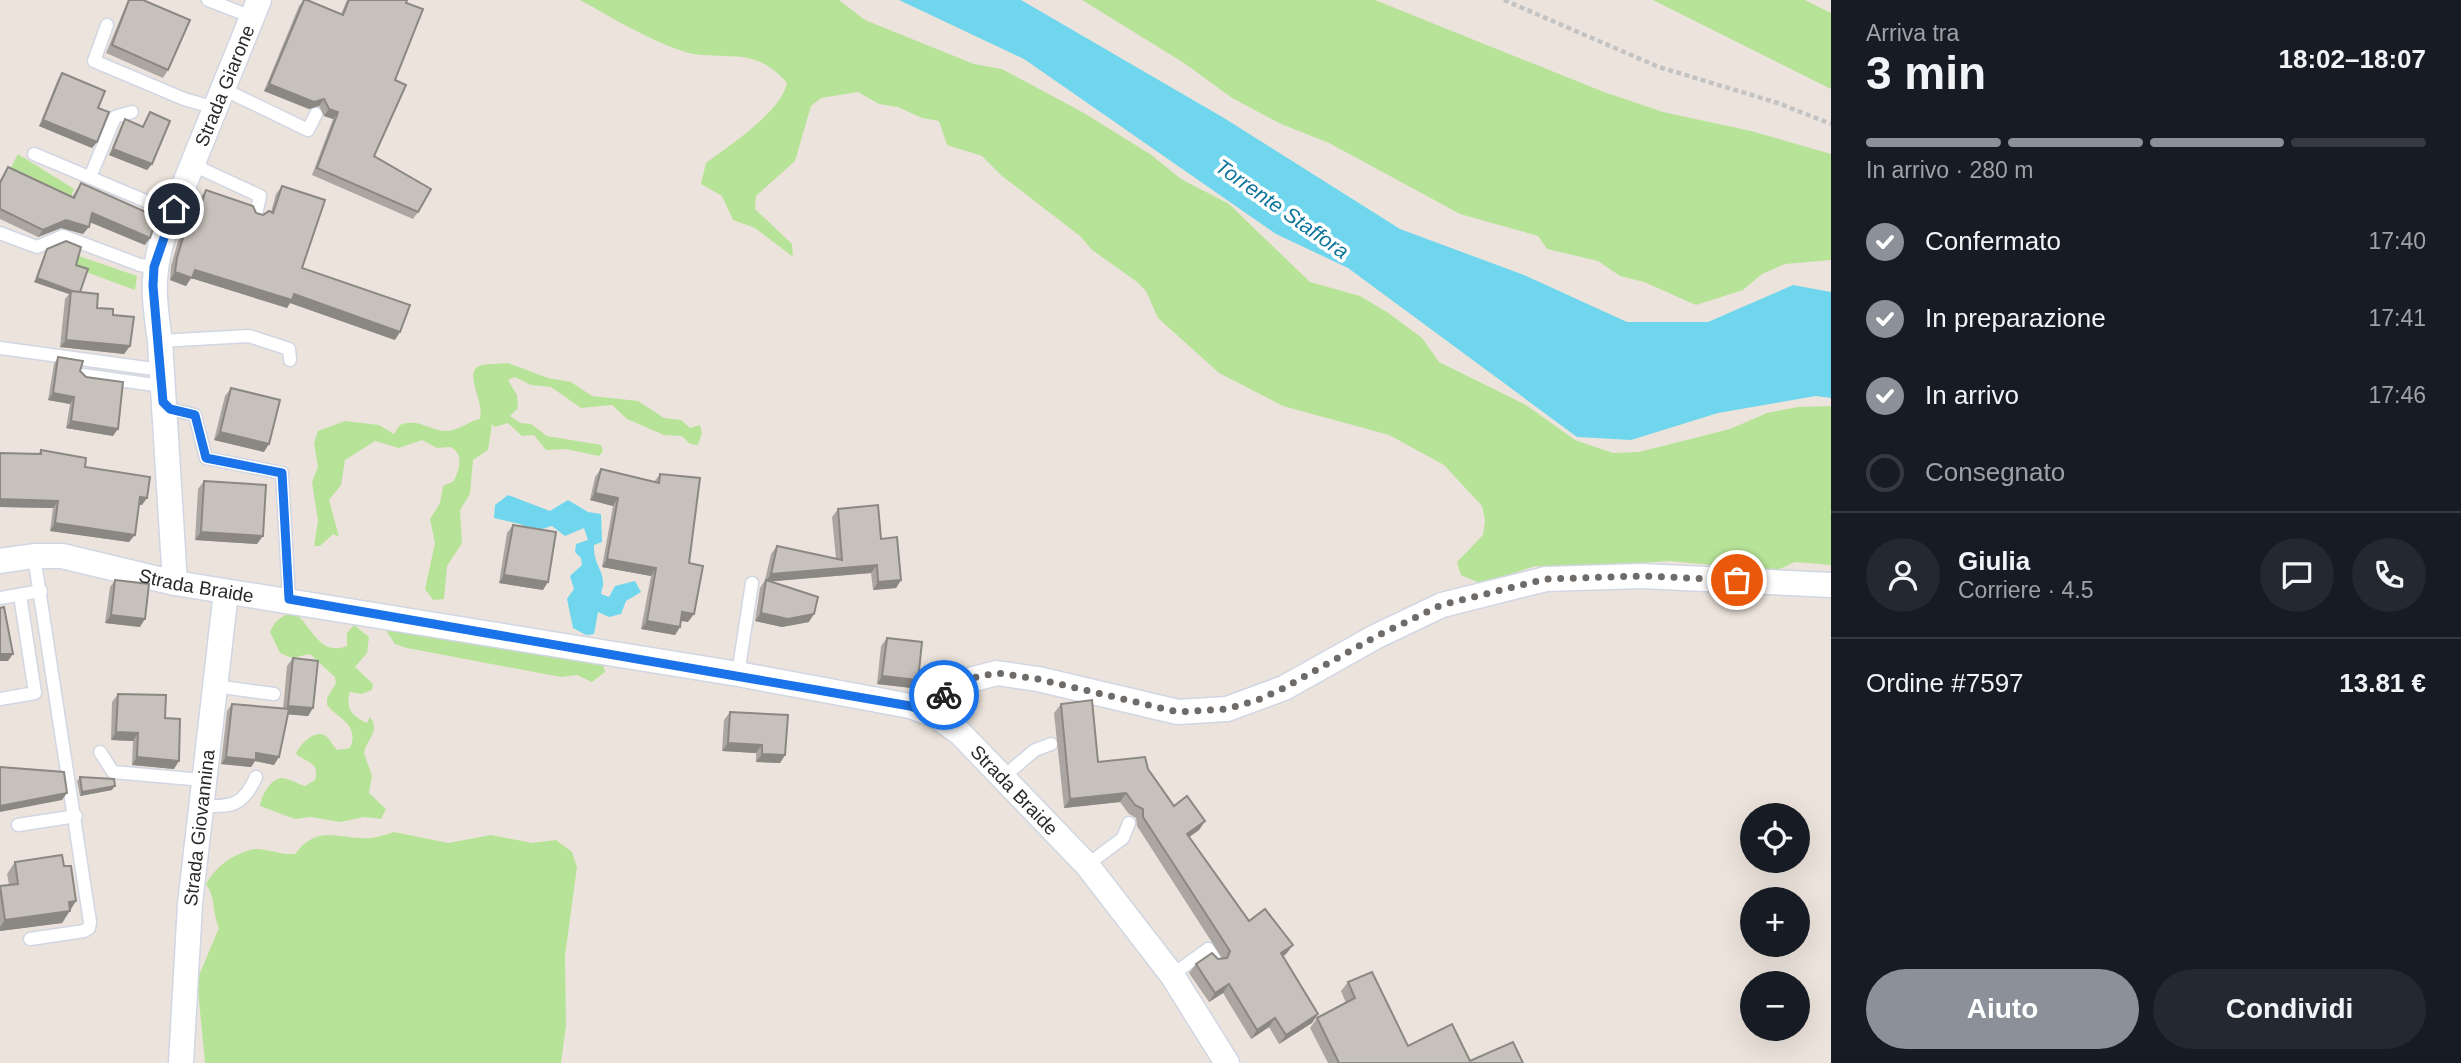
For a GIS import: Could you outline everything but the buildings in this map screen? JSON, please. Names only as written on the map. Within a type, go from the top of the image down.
[{"type":"street","name":"Strada Giarone","points":[[175,583],[160,341],[154,302],[154,267],[174,209],[256,8]]},
{"type":"street","name":"Strada Braide","points":[[0,561],[34,556],[62,556],[175,583],[289,599],[738,674],[910,706],[936,715],[960,733],[1087,865],[1172,975],[1227,1063]]},
{"type":"street","points":[[936,715],[945,693],[954,684],[997,673],[1038,679],[1178,712],[1227,709],[1258,700],[1284,688],[1375,637],[1441,605],[1546,579],[1641,576],[1831,585]]},
{"type":"street","name":"Strada Giovannina","points":[[181,1063],[190,904],[226,592]]},
{"type":"lane","points":[[208,0],[256,8]]},
{"type":"lane","points":[[107,26],[94,61],[184,99],[219,99],[309,130],[316,114]]},
{"type":"lane","points":[[90,177],[116,117],[132,112]]},
{"type":"lane","points":[[34,154],[174,209]]},
{"type":"lane","points":[[194,161],[205,170],[260,196],[256,214]]},
{"type":"lane","points":[[0,233],[37,247],[63,236],[140,265],[154,267]]},
{"type":"lane","points":[[160,341],[249,336],[289,349],[290,360]]},
{"type":"lane","points":[[0,348],[162,386]]},
{"type":"lane","points":[[83,375],[162,386]]},
{"type":"lane","points":[[162,386],[170,409],[195,415],[206,458],[282,473],[289,599]]},
{"type":"lane","points":[[30,939],[89,928],[76,816],[34,556]]},
{"type":"lane","points":[[738,674],[752,583]]},
{"type":"lane","points":[[0,598],[41,591]]},
{"type":"lane","points":[[0,699],[35,692],[20,595]]},
{"type":"lane","points":[[214,686],[274,694]]},
{"type":"lane","points":[[1003,777],[1035,750],[1051,744]]},
{"type":"lane","points":[[100,752],[113,772],[203,780]]},
{"type":"lane","points":[[200,806],[232,806],[248,795],[256,777]]},
{"type":"lane","points":[[18,825],[76,816]]},
{"type":"lane","points":[[1087,865],[1122,838],[1129,824]]},
{"type":"lane","points":[[1172,975],[1208,949],[1215,960]]},
{"type":"path","points":[[1504,0],[1659,67],[1777,103],[1831,124]]},
{"type":"green space","points":[[580,0],[839,0],[865,20],[974,64],[1002,69],[1084,113],[1150,154],[1181,179],[1229,204],[1310,282],[1360,296],[1422,338],[1439,362],[1526,405],[1575,440],[1613,453],[1639,452],[1730,429],[1767,413],[1798,407],[1831,406],[1831,565],[1795,562],[1775,571],[1670,561],[1559,568],[1535,566],[1482,584],[1461,575],[1457,562],[1483,535],[1485,520],[1482,506],[1444,465],[1389,435],[1283,406],[1219,373],[1158,318],[1146,291],[1137,282],[1092,250],[1080,236],[1002,176],[982,156],[947,145],[939,121],[922,118],[898,107],[879,104],[858,92],[821,98],[811,106],[795,161],[756,196],[755,209],[792,244],[793,257],[755,228],[733,220],[722,196],[701,184],[706,163],[765,117],[783,94],[787,83],[774,70],[749,58],[697,54],[669,46]]},
{"type":"green space","points":[[1082,0],[1375,0],[1604,92],[1663,112],[1751,131],[1831,154],[1831,260],[1785,264],[1762,274],[1743,290],[1696,305],[1644,282],[1620,276],[1598,261],[1547,249],[1538,236],[1460,214],[1329,143],[1281,124],[1232,98],[1184,63]]},
{"type":"green space","points":[[1653,0],[1805,0],[1831,13],[1831,89]]},
{"type":"green space","points":[[18,154],[74,189],[66,211],[8,173]]},
{"type":"green space","points":[[79,256],[137,276],[135,290],[75,268]]},
{"type":"green space","points":[[508,363],[548,378],[571,382],[592,396],[638,401],[664,418],[681,420],[690,428],[700,425],[702,433],[698,445],[690,444],[682,436],[664,435],[627,419],[612,405],[581,408],[551,387],[531,385],[515,377],[508,380],[517,395],[518,408],[510,416],[520,423],[531,424],[547,436],[601,445],[603,451],[599,456],[565,449],[546,450],[534,435],[522,436],[508,423],[495,427],[492,424],[488,450],[473,460],[470,494],[460,510],[462,543],[447,566],[444,599],[433,600],[425,589],[435,543],[430,519],[440,503],[443,486],[454,481],[459,467],[458,454],[450,447],[437,448],[422,440],[399,448],[375,441],[345,460],[341,485],[329,500],[339,537],[333,534],[320,546],[314,546],[318,521],[312,482],[318,467],[314,443],[318,431],[345,421],[379,425],[394,434],[400,425],[407,423],[442,431],[456,429],[480,419],[481,412],[473,380],[476,368]]},
{"type":"green space","points":[[295,613],[322,644],[329,647],[347,646],[347,633],[354,625],[369,637],[367,653],[355,667],[373,684],[372,690],[362,694],[350,692],[348,703],[357,718],[367,723],[370,717],[373,722],[373,731],[364,753],[372,776],[369,793],[386,809],[381,819],[364,817],[340,822],[311,817],[295,819],[260,806],[267,789],[277,779],[287,779],[305,786],[315,780],[314,766],[296,754],[309,738],[323,734],[337,750],[350,748],[352,740],[350,728],[327,705],[327,698],[336,683],[335,677],[310,654],[292,658],[280,653],[270,632],[280,618]]},
{"type":"green space","points":[[389,628],[603,664],[605,672],[592,682],[577,675],[561,677],[407,648],[395,644],[387,632]]},
{"type":"green space","points":[[394,832],[448,843],[491,835],[532,843],[556,840],[572,852],[577,867],[565,956],[566,1026],[561,1063],[205,1063],[197,980],[219,928],[206,884],[215,872],[233,857],[255,849],[295,854],[313,838],[322,836],[372,838]]},
{"type":"water","name":"Torrente Staffora","points":[[899,0],[1021,0],[1224,118],[1400,229],[1524,275],[1627,322],[1708,322],[1793,285],[1831,292],[1831,398],[1816,396],[1718,413],[1631,440],[1577,437],[1348,268],[1276,234],[1024,59]]},
{"type":"water","points":[[508,495],[550,511],[568,500],[588,512],[601,514],[602,542],[594,545],[595,557],[603,578],[601,594],[609,597],[615,586],[635,581],[641,592],[626,601],[621,614],[609,617],[598,612],[594,634],[586,635],[573,628],[567,599],[574,589],[570,576],[582,565],[581,558],[575,552],[576,544],[588,540],[584,528],[565,536],[552,526],[535,531],[520,524],[494,518],[495,505]]},
{"type":"way so far","points":[[944,695],[954,684],[963,680],[997,673],[1038,679],[1178,712],[1227,709],[1258,700],[1284,688],[1375,637],[1441,605],[1546,579],[1641,576],[1737,580]]},
{"type":"route","points":[[174,209],[154,267],[154,302],[160,341],[163,402],[170,409],[195,415],[206,458],[282,473],[289,599],[738,674],[910,706],[936,715],[944,695]]}]
